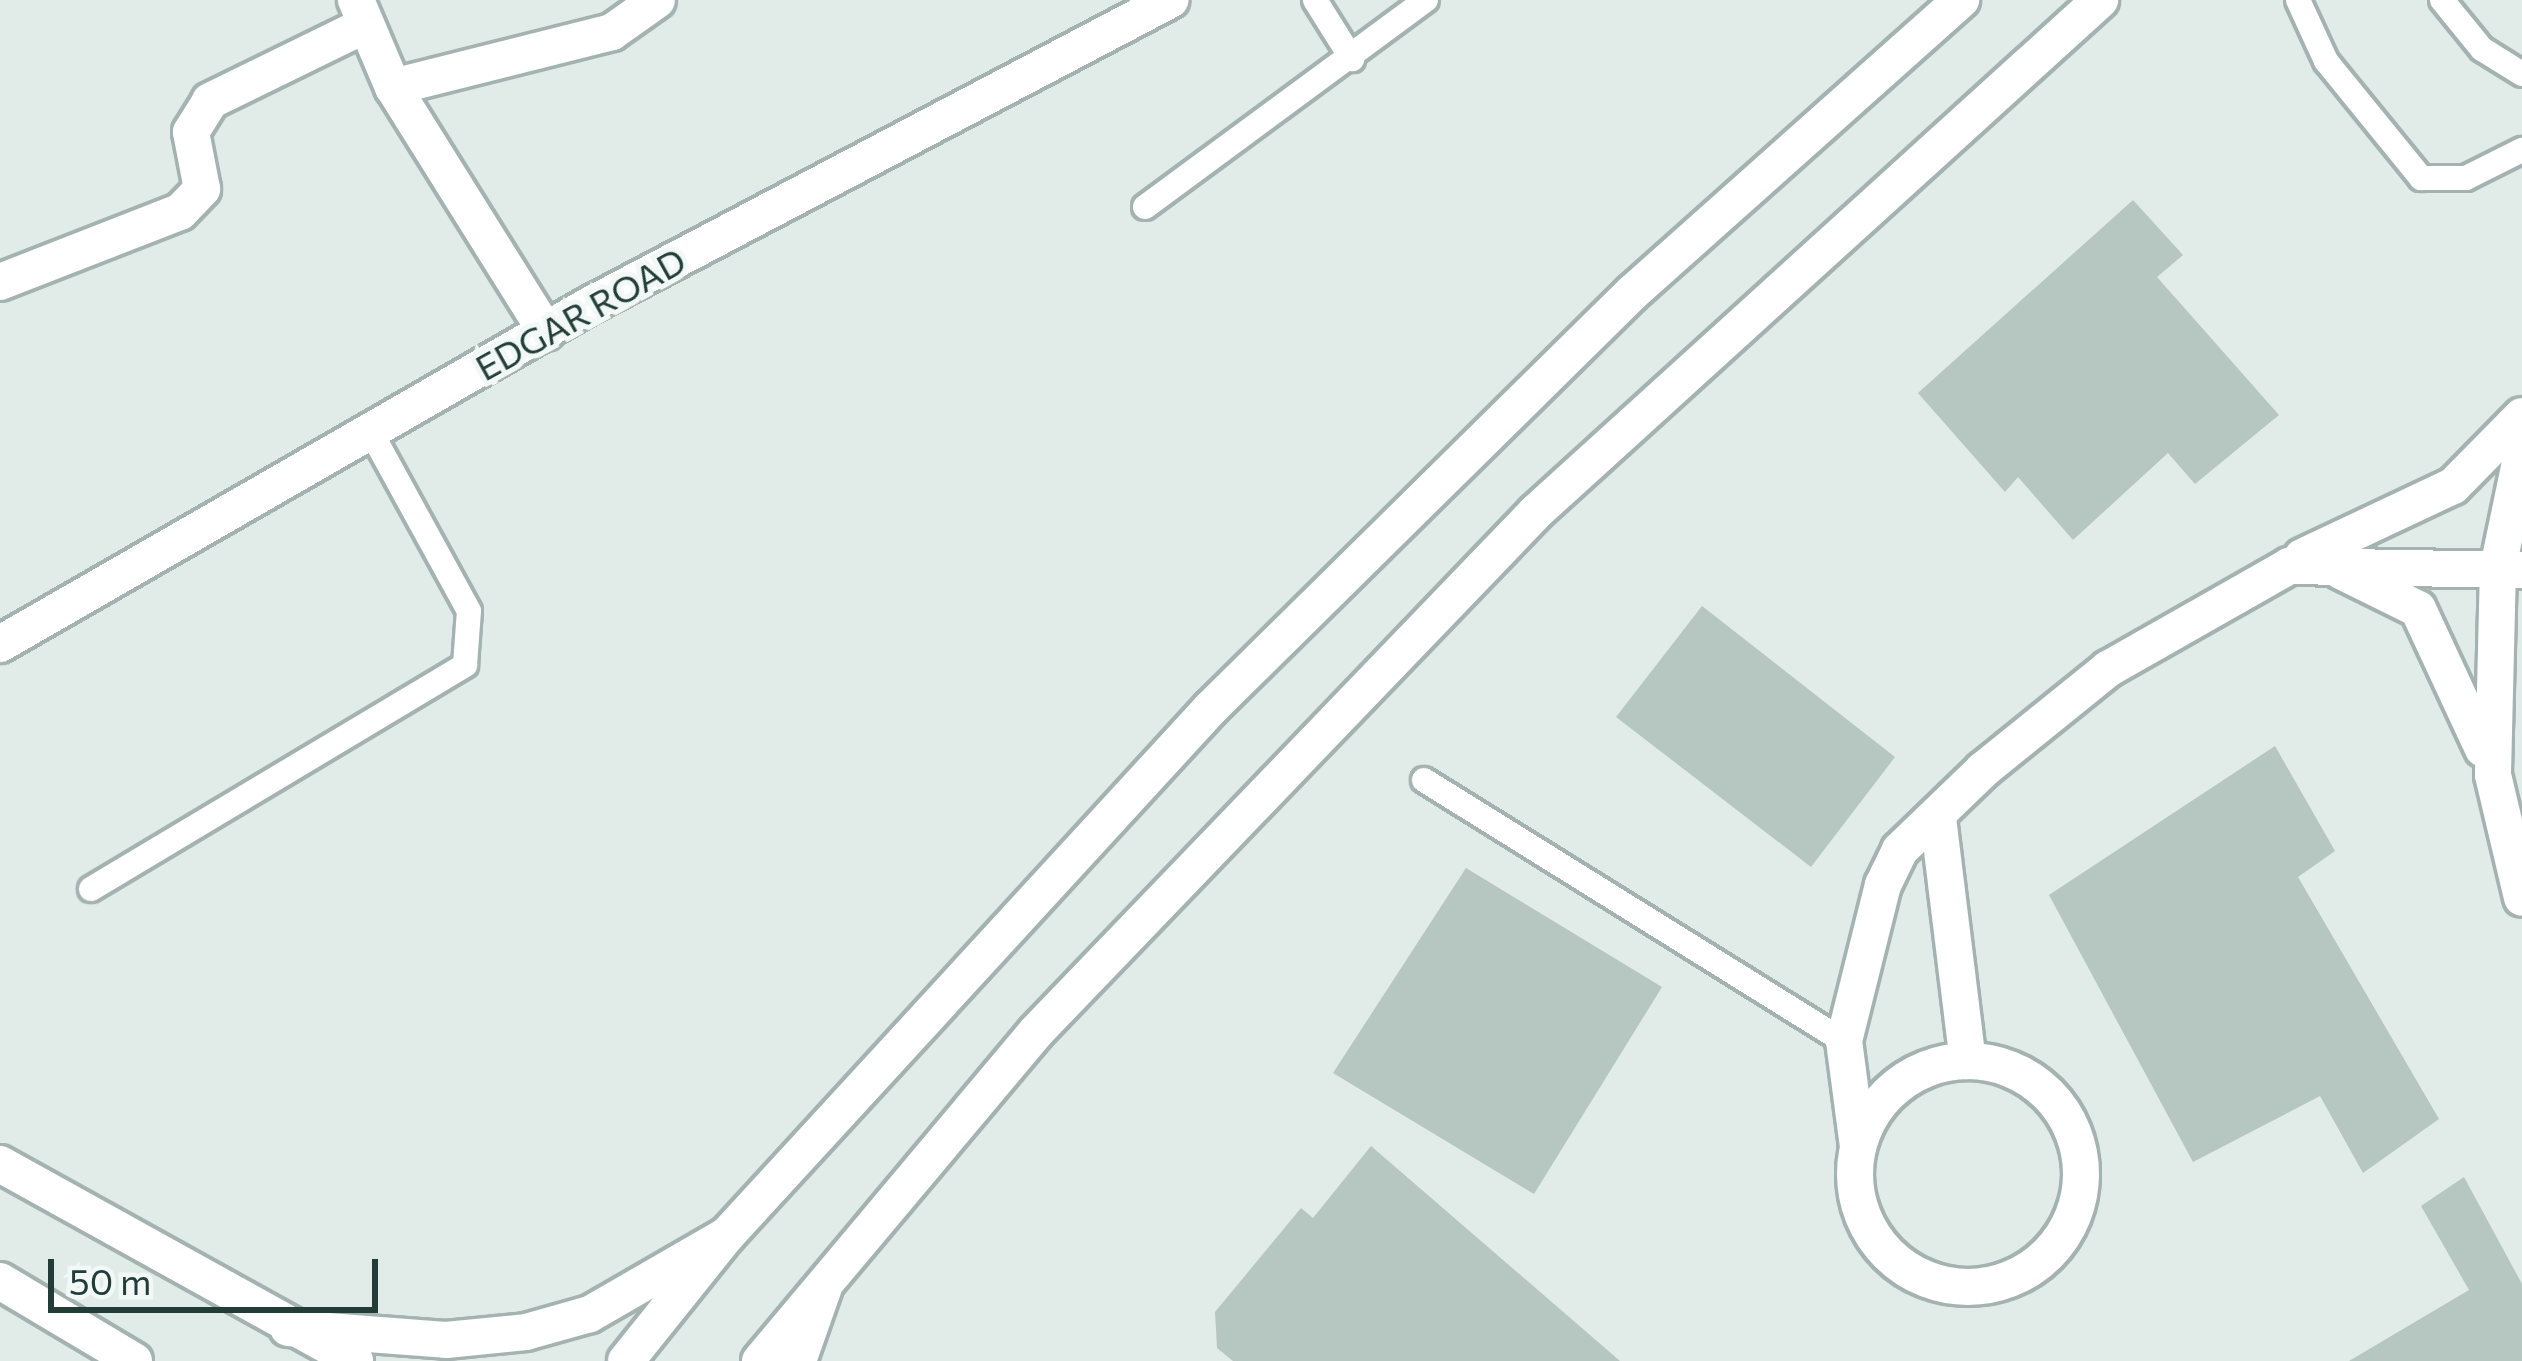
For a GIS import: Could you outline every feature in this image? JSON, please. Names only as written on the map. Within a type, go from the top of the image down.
[{"type":"street","points":[[393,87],[613,32],[657,0]]},
{"type":"street","name":"EDGAR ROAD","points":[[0,644],[369,428],[1170,0]]},
{"type":"street","points":[[626,1361],[727,1235],[1211,708],[1632,293],[1961,0]]},
{"type":"street","points":[[760,1361],[1036,1031],[1536,512],[2100,0]]},
{"type":"street","points":[[0,282],[180,212],[202,189],[190,132],[210,101],[357,14],[393,87],[546,332]]},
{"type":"street","points":[[1858,1148],[1899,1086],[1968,1061],[2034,1082],[2075,1137],[2077,1206],[2039,1263],[1973,1287],[1906,1270],[1862,1216],[1844,1041],[1883,885],[1900,850],[2108,669],[2298,564],[2453,486],[2522,416]]},
{"type":"street","points":[[2493,775],[2522,452]]},
{"type":"street","points":[[2298,564],[2510,569]]},
{"type":"street","points":[[2298,564],[2418,609],[2493,775],[2522,898]]},
{"type":"street","points":[[1938,818],[1968,1061]]},
{"type":"street","points":[[0,1164],[288,1328],[355,1361]]},
{"type":"street","points":[[288,1328],[446,1340],[526,1332],[590,1314],[727,1235]]},
{"type":"street","points":[[0,1281],[134,1361]]},
{"type":"street","points":[[798,1361],[824,1287]]},
{"type":"lane","points":[[1315,0],[1352,59]]},
{"type":"lane","points":[[1144,207],[1352,59],[1426,0]]},
{"type":"lane","points":[[2298,0],[2326,61],[2421,178],[2466,178],[2522,150]]},
{"type":"lane","points":[[2443,0],[2482,49],[2522,74]]},
{"type":"lane","points":[[92,889],[465,665],[469,611],[369,428]]},
{"type":"lane","points":[[1424,780],[1844,1041]]},
{"type":"building","points":[[2133,200],[2183,255],[2157,277],[2279,415],[2195,484],[2168,453],[2073,540],[2018,477],[2005,492],[1918,393]]},
{"type":"building","points":[[1702,606],[1895,757],[1811,867],[1616,717]]},
{"type":"building","points":[[2275,746],[2335,851],[2298,877],[2439,1119],[2363,1173],[2320,1096],[2193,1162],[2049,895]]},
{"type":"building","points":[[1466,868],[1662,987],[1534,1194],[1333,1073]]},
{"type":"building","points":[[1371,1146],[1620,1361],[1233,1361],[1217,1348],[1215,1312],[1301,1208],[1313,1218]]},
{"type":"building","points":[[2464,1177],[2522,1284],[2522,1361],[2349,1361],[2469,1290],[2421,1206]]}]
